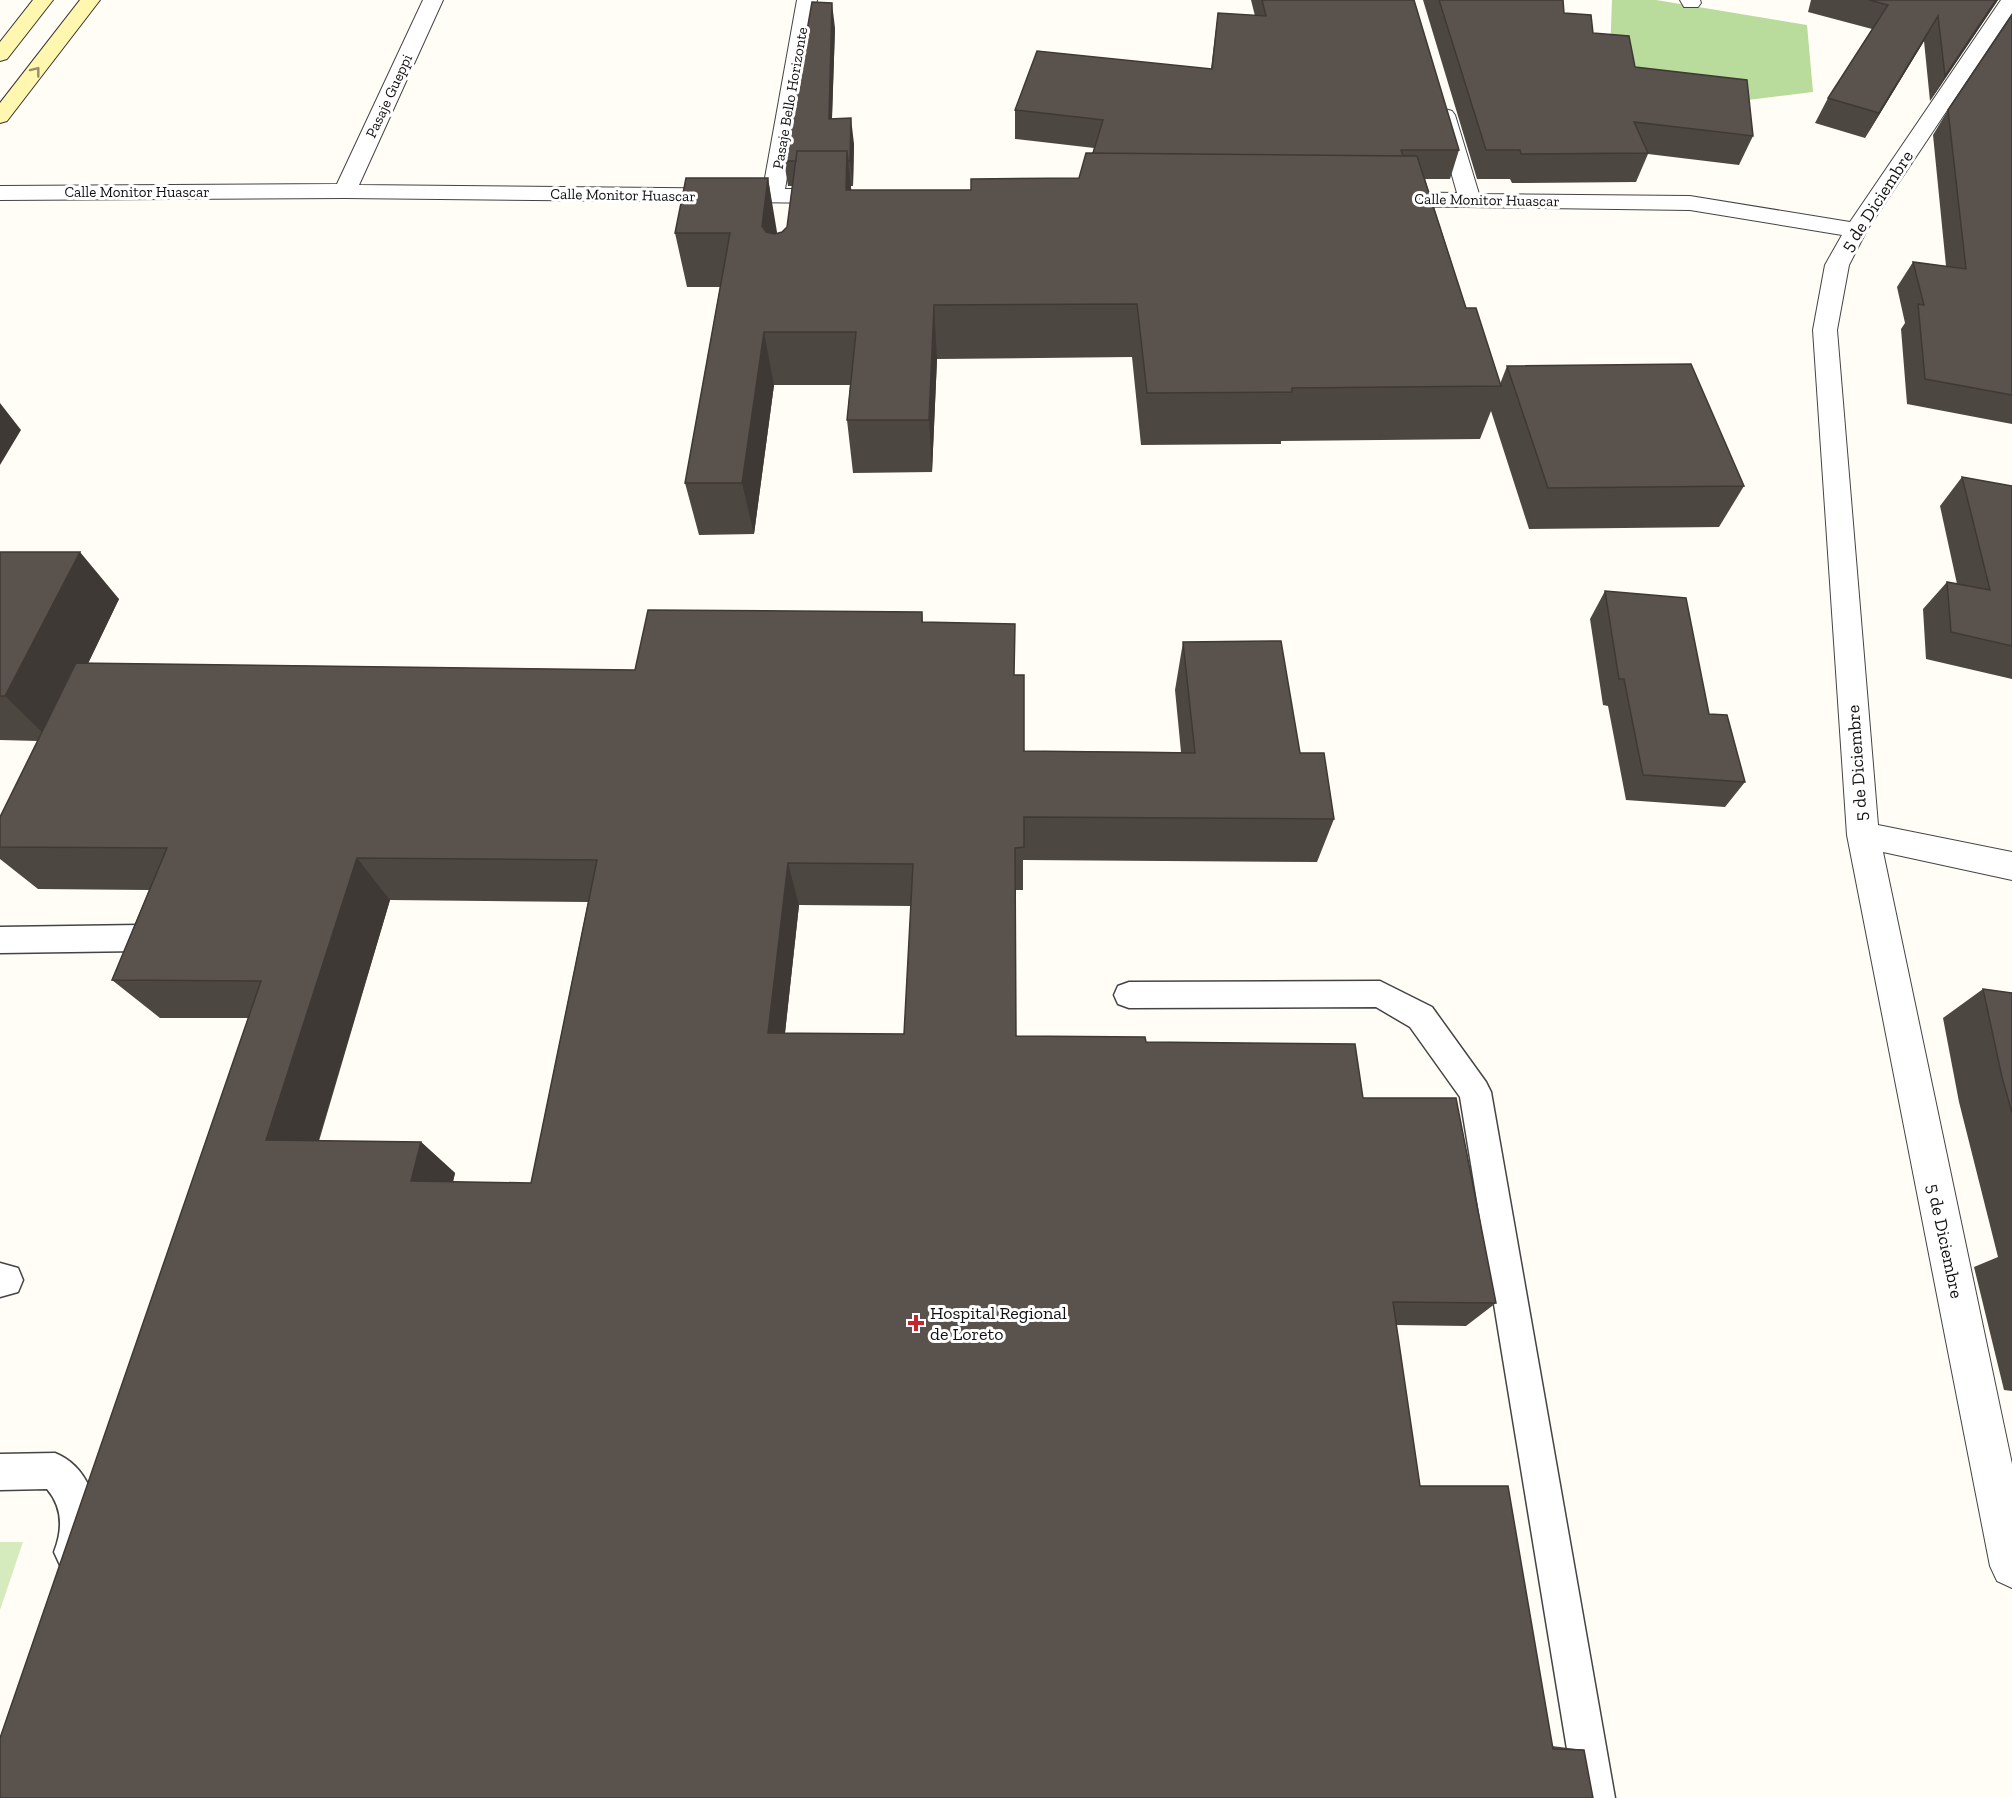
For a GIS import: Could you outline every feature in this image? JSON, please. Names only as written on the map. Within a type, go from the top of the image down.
[{"type":"main road","points":[[0,55],[43,0]]},
{"type":"main road","points":[[0,117],[90,0]]},
{"type":"street","name":"Pasaje Gueppi","points":[[345,191],[433,0]]},
{"type":"street","name":"Pasaje Bello Horizonte","points":[[785,202],[807,0]]},
{"type":"street","name":"5 de Diciembre","points":[[2011,0],[1856,230],[1837,265],[1825,330],[1863,836],[2012,1566]]},
{"type":"street","points":[[1440,100],[1470,200]]},
{"type":"street","name":"Calle Monitor Huascar","points":[[0,192],[345,191],[785,202],[852,196]]},
{"type":"street","name":"Calle Monitor Huascar","points":[[1363,199],[1690,203],[1856,230]]},
{"type":"street","points":[[1863,836],[2012,866]]},
{"type":"lane","points":[[0,940],[140,938]]},
{"type":"lane","points":[[1129,995],[1380,994],[1421,1017],[1474,1092],[1595,1798]]},
{"type":"lane","points":[[0,1472],[55,1471],[75,1494],[79,1536],[64,1581]]},
{"type":"green space","points":[[1612,0],[1656,0],[1807,25],[1813,92],[1740,101],[1645,86],[1610,56]]},
{"type":"green space","points":[[0,1542],[23,1542],[0,1610]]},
{"type":"building","points":[[1262,0],[1414,0],[1459,150],[1401,150],[1403,156],[1093,153],[1103,120],[1015,110],[1037,51],[1212,69],[1218,13],[1266,16]]},
{"type":"building","points":[[1439,0],[1563,0],[1564,13],[1591,15],[1593,33],[1629,36],[1635,67],[1747,80],[1753,136],[1634,122],[1648,153],[1521,154],[1520,150],[1486,150]]},
{"type":"building","points":[[1869,0],[1996,0],[1945,76],[1938,16],[1879,113],[1828,98],[1888,5]]},
{"type":"building","points":[[812,2],[832,3],[829,119],[851,118],[850,161],[848,161],[847,151],[797,151],[796,161],[784,161]]},
{"type":"building","points":[[2012,15],[2012,395],[1925,379],[1918,304],[1924,305],[1913,262],[1966,269],[1948,110]]},
{"type":"building","points":[[797,151],[847,151],[846,190],[971,190],[971,179],[1079,178],[1086,153],[1417,156],[1466,308],[1476,308],[1501,386],[1292,388],[1292,392],[1147,393],[1137,304],[934,305],[929,420],[847,420],[856,332],[764,332],[742,483],[685,483],[730,233],[675,233],[686,178],[768,178],[762,226],[766,232],[775,234],[787,227]]},
{"type":"building","points":[[1691,364],[1744,486],[1548,488],[1507,366]]},
{"type":"building","points":[[1962,477],[2012,486],[2012,646],[1951,632],[1947,582],[1990,590]]},
{"type":"building","points":[[0,552],[80,552],[5,696],[0,696]]},
{"type":"building","points":[[1605,591],[1686,598],[1709,714],[1727,715],[1745,782],[1643,775],[1624,679],[1619,679]]},
{"type":"building","points":[[648,610],[922,612],[922,622],[1015,624],[1014,675],[1024,675],[1024,751],[1195,753],[1183,642],[1281,641],[1300,753],[1324,753],[1334,819],[1024,817],[1024,847],[1015,848],[1016,1036],[1145,1037],[1146,1042],[1355,1044],[1363,1098],[1456,1098],[1496,1303],[1393,1302],[1420,1486],[1508,1486],[1553,1749],[1584,1750],[1593,1798],[0,1798],[0,1738],[261,981],[112,980],[167,848],[0,847],[0,817],[76,663],[635,670]],"holes":[[[357,858],[597,860],[531,1183],[411,1181],[421,1142],[266,1140]],[[788,863],[913,864],[904,1034],[768,1033]]]},
{"type":"building","points":[[1983,989],[2012,993],[2012,1113],[2002,1077]]},
{"type":"place","name":"Hospital Regional de Loreto","points":[[916,1323]]}]
